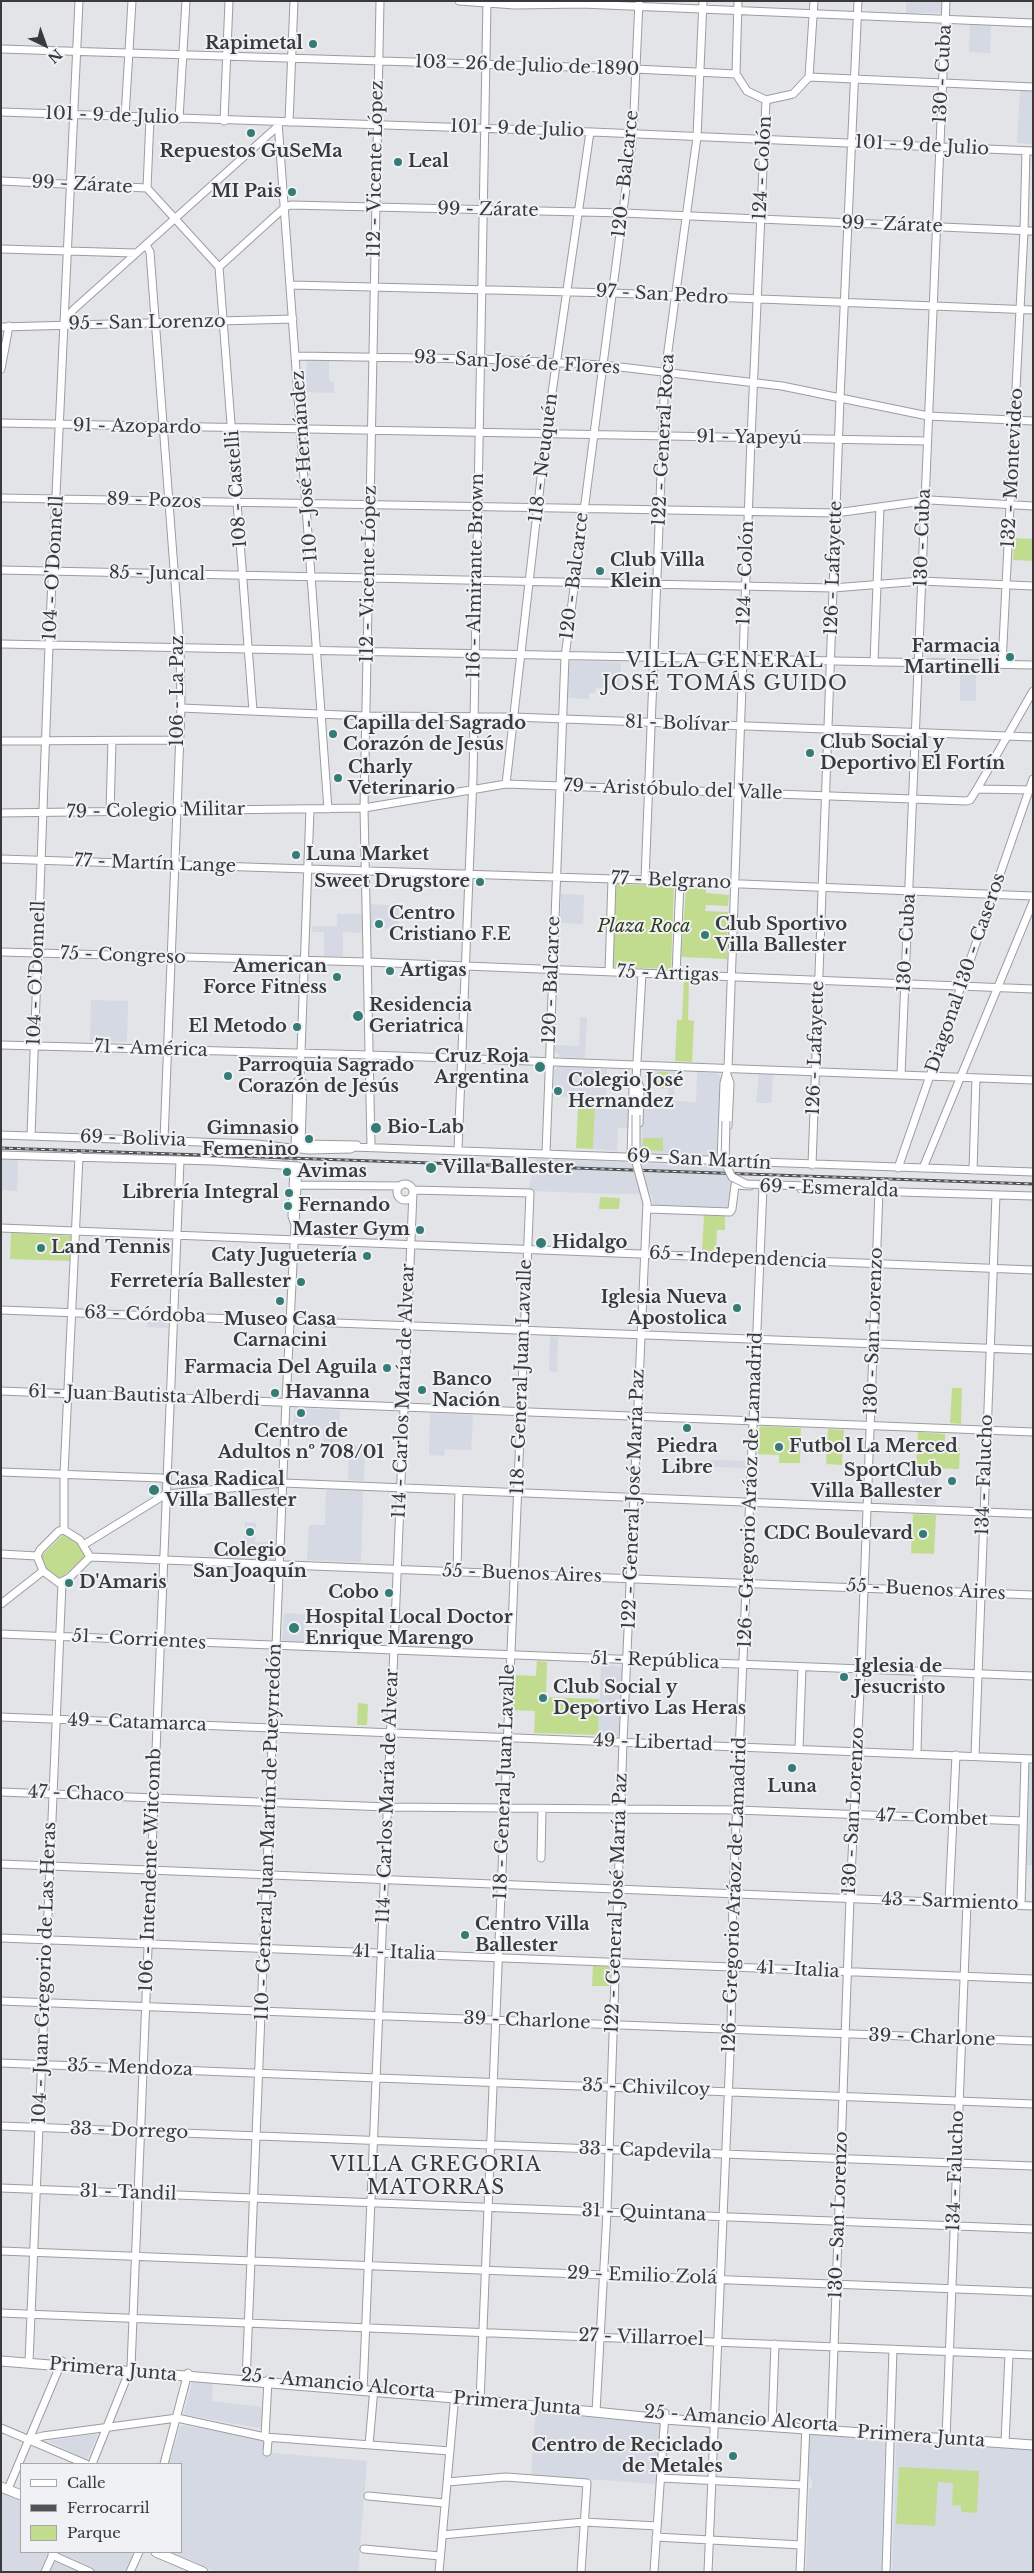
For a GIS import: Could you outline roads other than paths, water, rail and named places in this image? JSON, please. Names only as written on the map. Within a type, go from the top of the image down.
[{"type":"main road","name":"Primera Junta","points":[[2,2360],[29,2360],[268,2382],[480,2398],[713,2420],[1005,2440],[1033,2445]]},
{"type":"main road","points":[[1005,2440],[1033,2439]]},
{"type":"main road","points":[[4,2488],[20,2495]]},
{"type":"main road","points":[[158,2553],[197,2571]]},
{"type":"street","name":"104 - O'Donnell","points":[[31,1136],[49,645],[55,572],[70,183],[80,1]]},
{"type":"street","points":[[125,117],[132,1]]},
{"type":"street","points":[[179,119],[186,1]]},
{"type":"street","points":[[224,121],[229,1]]},
{"type":"street","points":[[288,122],[294,1]]},
{"type":"street","name":"112 - Vicente López","points":[[369,1146],[370,1055],[364,808],[380,1]]},
{"type":"street","points":[[459,1],[702,5],[738,10],[1033,23]]},
{"type":"street","points":[[738,1],[736,74],[747,90],[766,100],[793,94],[809,76],[814,1]]},
{"type":"street","name":"126 - Lafayette","points":[[812,1165],[840,398],[858,1]]},
{"type":"street","name":"130 - Cuba","points":[[901,1075],[926,441],[946,1]]},
{"type":"street","name":"116 - Almirante Brown","points":[[458,1150],[474,717],[487,2]]},
{"type":"street","name":"120 - Balcarce","points":[[546,1153],[548,1061],[565,657],[633,134],[639,4]]},
{"type":"street","name":"122 - General Roca","points":[[645,880],[665,373],[697,136],[702,5]]},
{"type":"street","name":"103 - 26 de Julio de 1890","points":[[1,49],[226,55],[736,74]]},
{"type":"street","points":[[809,76],[855,80],[1033,87]]},
{"type":"street","name":"124 - Colón","points":[[724,1161],[724,1083],[727,1071],[739,792],[745,586],[766,100]]},
{"type":"street","name":"101 - 9 de Julio","points":[[1,112],[278,124],[288,122],[378,124],[697,136],[1029,151]]},
{"type":"street","points":[[147,188],[150,118]]},
{"type":"street","points":[[65,323],[73,310],[278,124]]},
{"type":"street","name":"110 - José Hernández","points":[[278,124],[308,504],[328,809]]},
{"type":"street","name":"118 - Neuquén","points":[[506,784],[546,434],[590,132]]},
{"type":"street","name":"132 - Montevideo","points":[[1002,664],[1029,151]]},
{"type":"street","name":"99 - Zárate","points":[[1,181],[147,188],[219,267]]},
{"type":"street","name":"99 - Zárate","points":[[285,207],[291,205],[623,213],[1033,231]]},
{"type":"street","points":[[219,267],[285,207]]},
{"type":"street","name":"106 - La Paz","points":[[146,244],[150,252],[180,648],[180,740],[164,1140]]},
{"type":"street","points":[[1,249],[136,253]]},
{"type":"street","name":"108 - Castelli","points":[[219,267],[225,322],[253,711]]},
{"type":"street","name":"97 - San Pedro","points":[[291,285],[567,291],[1033,310]]},
{"type":"street","name":"95 - San Lorenzo","points":[[1,327],[65,323],[155,324],[293,319]]},
{"type":"street","points":[[1,369],[10,326]]},
{"type":"street","name":"93 - San José de Flores","points":[[296,356],[557,361],[603,365],[790,387],[928,416],[1033,422]]},
{"type":"street","name":"91 - Azopardo","points":[[1,423],[302,430]]},
{"type":"street","name":"91 - Yapeyú","points":[[302,430],[926,441]]},
{"type":"street","name":"89 - Pozos","points":[[1,498],[836,513],[924,501],[1033,506]]},
{"type":"street","points":[[874,662],[880,507]]},
{"type":"street","name":"85 - Juncal","points":[[1,570],[369,580],[833,588],[921,582],[1033,586]]},
{"type":"street","points":[[1,644],[565,657],[830,660],[1033,665]]},
{"type":"street","points":[[1031,790],[977,789],[1033,691]]},
{"type":"street","name":"81 - Bolívar","points":[[181,708],[365,716],[513,718],[1033,737]]},
{"type":"street","points":[[1,741],[180,740]]},
{"type":"street","points":[[110,811],[112,741]]},
{"type":"street","name":"Diagonal 130 - Caseros","points":[[898,1168],[931,1076],[960,986],[1031,790],[1033,779]]},
{"type":"street","name":"79 - Aristóbulo del Valle","points":[[310,810],[364,808],[506,784],[912,800],[970,800],[977,789]]},
{"type":"street","points":[[298,1146],[303,1083],[300,1079],[310,810]]},
{"type":"street","name":"79 - Colegio Militar","points":[[1,813],[310,810]]},
{"type":"street","name":"77 - Martín Lange","points":[[1,859],[308,868]]},
{"type":"street","name":"77 - Belgrano","points":[[308,868],[1033,896]]},
{"type":"street","points":[[609,972],[612,879]]},
{"type":"street","points":[[676,974],[680,882]]},
{"type":"street","points":[[923,1168],[1033,902]]},
{"type":"street","name":"75 - Congreso","points":[[1,952],[304,962]]},
{"type":"street","name":"75 - Artigas","points":[[304,962],[367,962],[1033,989]]},
{"type":"street","points":[[635,1157],[640,1088],[636,1079],[642,973]]},
{"type":"street","name":"71 - América","points":[[1,1045],[548,1061],[727,1071],[815,1072],[1033,1080]]},
{"type":"street","points":[[727,1071],[725,1162],[732,1177],[746,1184],[834,1188]]},
{"type":"street","points":[[972,1170],[976,1078]]},
{"type":"street","name":"122 - General José María Paz","points":[[597,2410],[607,2212],[614,1962],[628,1660],[643,1254],[648,1206],[636,1162],[636,1079]]},
{"type":"street","name":"69 - Bolivia","points":[[1,1135],[298,1146]]},
{"type":"street","name":"69 - San Martín","points":[[298,1146],[369,1146],[812,1165],[1033,1172]]},
{"type":"street","name":"69 - San Martín","points":[[353,1146],[369,1146]]},
{"type":"street","points":[[1,1155],[79,1156],[296,1166]]},
{"type":"street","points":[[64,1530],[64,1474],[79,1156]]},
{"type":"street","name":"106 - Intendente Witcomb","points":[[92,2463],[130,2369],[180,1160]]},
{"type":"street","points":[[213,1161],[248,1161]]},
{"type":"street","name":"110 - General Juan Martín de Pueyrredón","points":[[247,2379],[286,1401],[294,1222],[298,1185],[296,1166]]},
{"type":"street","name":"110 - General Juan Martín de Pueyrredón","points":[[294,1222],[292,1216],[296,1166]]},
{"type":"street","points":[[298,1185],[408,1185],[411,1195],[399,1196],[400,1186]]},
{"type":"street","name":"69 - Esmeralda","points":[[648,1206],[730,1212],[735,1186],[1033,1196]]},
{"type":"street","name":"126 - Gregorio Aráoz de Lamadrid","points":[[708,2572],[728,2091],[733,1894],[748,1583],[763,1187]]},
{"type":"street","name":"130 - San Lorenzo","points":[[831,2428],[853,1815],[861,1670],[862,1587],[874,1344],[879,1191]]},
{"type":"street","name":"118 - General Juan Lavalle","points":[[411,1195],[530,1194],[480,2398]]},
{"type":"street","name":"114 - Carlos María de Alvear","points":[[363,2389],[388,1807],[411,1195]]},
{"type":"street","name":"134 - Falucho","points":[[975,1756],[996,1195]]},
{"type":"street","name":"65 - Independencia","points":[[1,1228],[1033,1270]]},
{"type":"street","name":"63 - Córdoba","points":[[1,1310],[1033,1350]]},
{"type":"street","name":"61 - Juan Bautista Alberdi","points":[[1,1391],[1033,1432]]},
{"type":"street","points":[[1,1472],[161,1478],[166,1480]]},
{"type":"street","points":[[85,1544],[166,1494],[284,1483],[1033,1514]]},
{"type":"street","points":[[457,1571],[459,1490]]},
{"type":"street","points":[[64,1530],[75,1535],[85,1544],[90,1557],[87,1562],[62,1583],[55,1581],[43,1571],[37,1556],[40,1550],[59,1531],[64,1530]]},
{"type":"street","points":[[1,1554],[37,1556]]},
{"type":"street","name":"55 - Buenos Aires","points":[[90,1557],[862,1587],[1033,1596]]},
{"type":"street","points":[[1,1604],[43,1571]]},
{"type":"street","name":"104 - Juan Gregorio de Las Heras","points":[[29,2360],[62,1583]]},
{"type":"street","name":"51 - Corrientes","points":[[1,1634],[277,1646]]},
{"type":"street","name":"51 - República","points":[[277,1646],[1033,1676]]},
{"type":"street","points":[[799,1749],[802,1667]]},
{"type":"street","points":[[917,1754],[919,1672]]},
{"type":"street","name":"49 - Catamarca","points":[[1,1717],[274,1727]]},
{"type":"street","name":"49 - Libertad","points":[[274,1727],[1029,1759]]},
{"type":"street","points":[[949,1902],[956,1755]]},
{"type":"street","points":[[1021,1905],[1023,1821],[1029,1759]]},
{"type":"street","name":"47 - Chaco","points":[[1,1792],[271,1803]]},
{"type":"street","name":"47 - Combet","points":[[271,1803],[504,1809],[737,1810],[1023,1821]]},
{"type":"street","points":[[541,1858],[542,1809]]},
{"type":"street","name":"43 - Sarmiento","points":[[1,1864],[1033,1906]]},
{"type":"street","name":"134 - Falucho","points":[[946,2436],[967,1903]]},
{"type":"street","name":"41 - Italia","points":[[1,1938],[1033,1979]]},
{"type":"street","name":"39 - Charlone","points":[[1,2001],[1033,2041]]},
{"type":"street","name":"35 - Mendoza","points":[[1,2063],[259,2073]]},
{"type":"street","name":"35 - Chivilcoy","points":[[259,2073],[493,2084],[728,2091],[843,2098],[1033,2104]]},
{"type":"street","name":"33 - Dorrego","points":[[1,2126],[257,2135]]},
{"type":"street","name":"33 - Capdevila","points":[[257,2135],[374,2142],[1033,2166]]},
{"type":"street","name":"31 - Tandil","points":[[1,2188],[255,2198]]},
{"type":"street","name":"31 - Quintana","points":[[255,2198],[1033,2229]]},
{"type":"street","name":"29 - Emilio Zolá","points":[[1,2250],[1033,2292]]},
{"type":"street","name":"27 - Villarroel","points":[[1,2313],[1033,2354]]},
{"type":"street","points":[[772,2424],[775,2344]]},
{"type":"street","points":[[886,2572],[892,2349]]},
{"type":"street","points":[[1005,2440],[1009,2354]]},
{"type":"street","points":[[4,2488],[28,2440],[61,2363]]},
{"type":"street","points":[[164,2463],[188,2374]]},
{"type":"street","points":[[267,2452],[268,2441],[265,2436],[268,2382]]},
{"type":"street","points":[[369,2445],[373,2390]]},
{"type":"street","points":[[438,2572],[455,2396]]},
{"type":"street","points":[[654,2572],[664,2416]]},
{"type":"street","points":[[28,2440],[177,2418],[265,2436],[450,2451]]},
{"type":"street","points":[[800,2572],[806,2426]]},
{"type":"street","points":[[1,2428],[84,2463]]},
{"type":"street","points":[[447,2482],[506,2477],[587,2483],[581,2572]]},
{"type":"street","points":[[661,2478],[803,2485]]},
{"type":"street","points":[[368,2496],[444,2503]]},
{"type":"street","points":[[442,2535],[584,2522],[657,2526]]},
{"type":"street","points":[[656,2537],[801,2545]]},
{"type":"street","points":[[364,2549],[440,2556]]},
{"type":"street","points":[[45,2572],[53,2553],[90,2572]]},
{"type":"street","points":[[130,2572],[139,2553]]},
{"type":"tunnel","points":[[282,1162],[294,1160],[297,1144]]},
{"type":"railway","points":[[1,1148],[1033,1184]]},
{"type":"place","name":"Rapimetal","points":[[313,44]]},
{"type":"place","name":"Repuestos GuSeMa","points":[[251,133]]},
{"type":"place","name":"Leal","points":[[398,162]]},
{"type":"place","name":"MI Pais","points":[[292,192]]},
{"type":"place","name":"Club Villa Klein","points":[[600,571]]},
{"type":"place","name":"Farmacia Martinelli","points":[[1010,657]]},
{"type":"place","name":"Capilla del Sagrado Corazón de Jesús","points":[[333,734]]},
{"type":"place","name":"Club Social y Deportivo El Fortín","points":[[810,753]]},
{"type":"place","name":"Charly Veterinario","points":[[338,778]]},
{"type":"place","name":"Luna Market","points":[[296,855]]},
{"type":"place","name":"Sweet Drugstore","points":[[480,882]]},
{"type":"place","name":"Centro Cristiano F.E","points":[[379,924]]},
{"type":"place","name":"Club Sportivo Villa Ballester","points":[[705,935]]},
{"type":"place","name":"Artigas","points":[[390,971]]},
{"type":"place","name":"American Force Fitness","points":[[337,977]]},
{"type":"place","name":"Residencia Geriatrica","points":[[358,1016]]},
{"type":"place","name":"El Metodo","points":[[297,1027]]},
{"type":"place","name":"Cruz Roja Argentina","points":[[540,1067]]},
{"type":"place","name":"Parroquia Sagrado Corazón de Jesús","points":[[228,1076]]},
{"type":"place","name":"Colegio José Hernandez","points":[[558,1091]]},
{"type":"place","name":"Bio-Lab","points":[[376,1128]]},
{"type":"place","name":"Gimnasio Femenino","points":[[309,1139]]},
{"type":"place","name":"Villa Ballester","points":[[431,1168]]},
{"type":"place","name":"Avimas","points":[[287,1172]]},
{"type":"place","name":"Librería Integral","points":[[289,1193]]},
{"type":"place","name":"Fernando","points":[[288,1206]]},
{"type":"place","name":"Master Gym","points":[[420,1230]]},
{"type":"place","name":"Hidalgo","points":[[541,1243]]},
{"type":"place","name":"Land Tennis","points":[[41,1248]]},
{"type":"place","name":"Caty Juguetería","points":[[367,1256]]},
{"type":"place","name":"Ferretería Ballester","points":[[301,1282]]},
{"type":"place","name":"Museo Casa Carnacini","points":[[280,1301]]},
{"type":"place","name":"Iglesia Nueva Apostolica","points":[[737,1308]]},
{"type":"place","name":"Farmacia Del Aguila","points":[[387,1368]]},
{"type":"place","name":"Banco Nación","points":[[422,1390]]},
{"type":"place","name":"Havanna","points":[[275,1393]]},
{"type":"place","name":"Centro de Adultos nº 708/01","points":[[301,1413]]},
{"type":"place","name":"Piedra Libre","points":[[687,1428]]},
{"type":"place","name":"Futbol La Merced","points":[[779,1447]]},
{"type":"place","name":"SportClub Villa Ballester","points":[[952,1481]]},
{"type":"place","name":"Casa Radical Villa Ballester","points":[[154,1490]]},
{"type":"place","name":"Colegio San Joaquín","points":[[250,1532]]},
{"type":"place","name":"CDC Boulevard","points":[[923,1534]]},
{"type":"place","name":"D'Amaris","points":[[69,1583]]},
{"type":"place","name":"Cobo","points":[[389,1593]]},
{"type":"place","name":"Hospital Local Doctor Enrique Marengo","points":[[294,1628]]},
{"type":"place","name":"Iglesia de Jesucristo","points":[[844,1677]]},
{"type":"place","name":"Club Social y Deportivo Las Heras","points":[[543,1698]]},
{"type":"place","name":"Luna","points":[[792,1768]]},
{"type":"place","name":"Centro Villa Ballester","points":[[465,1935]]},
{"type":"place","name":"Centro de Reciclado de Metales","points":[[733,2456]]},
{"type":"district","name":"VILLA GENERAL JOSÉ TOMÁS GUIDO","points":[[725,672]]},
{"type":"district","name":"VILLA GREGORIA MATORRAS","points":[[436,2176]]},
{"type":"park label","name":"Plaza Roca","points":[[644,927]]}]
